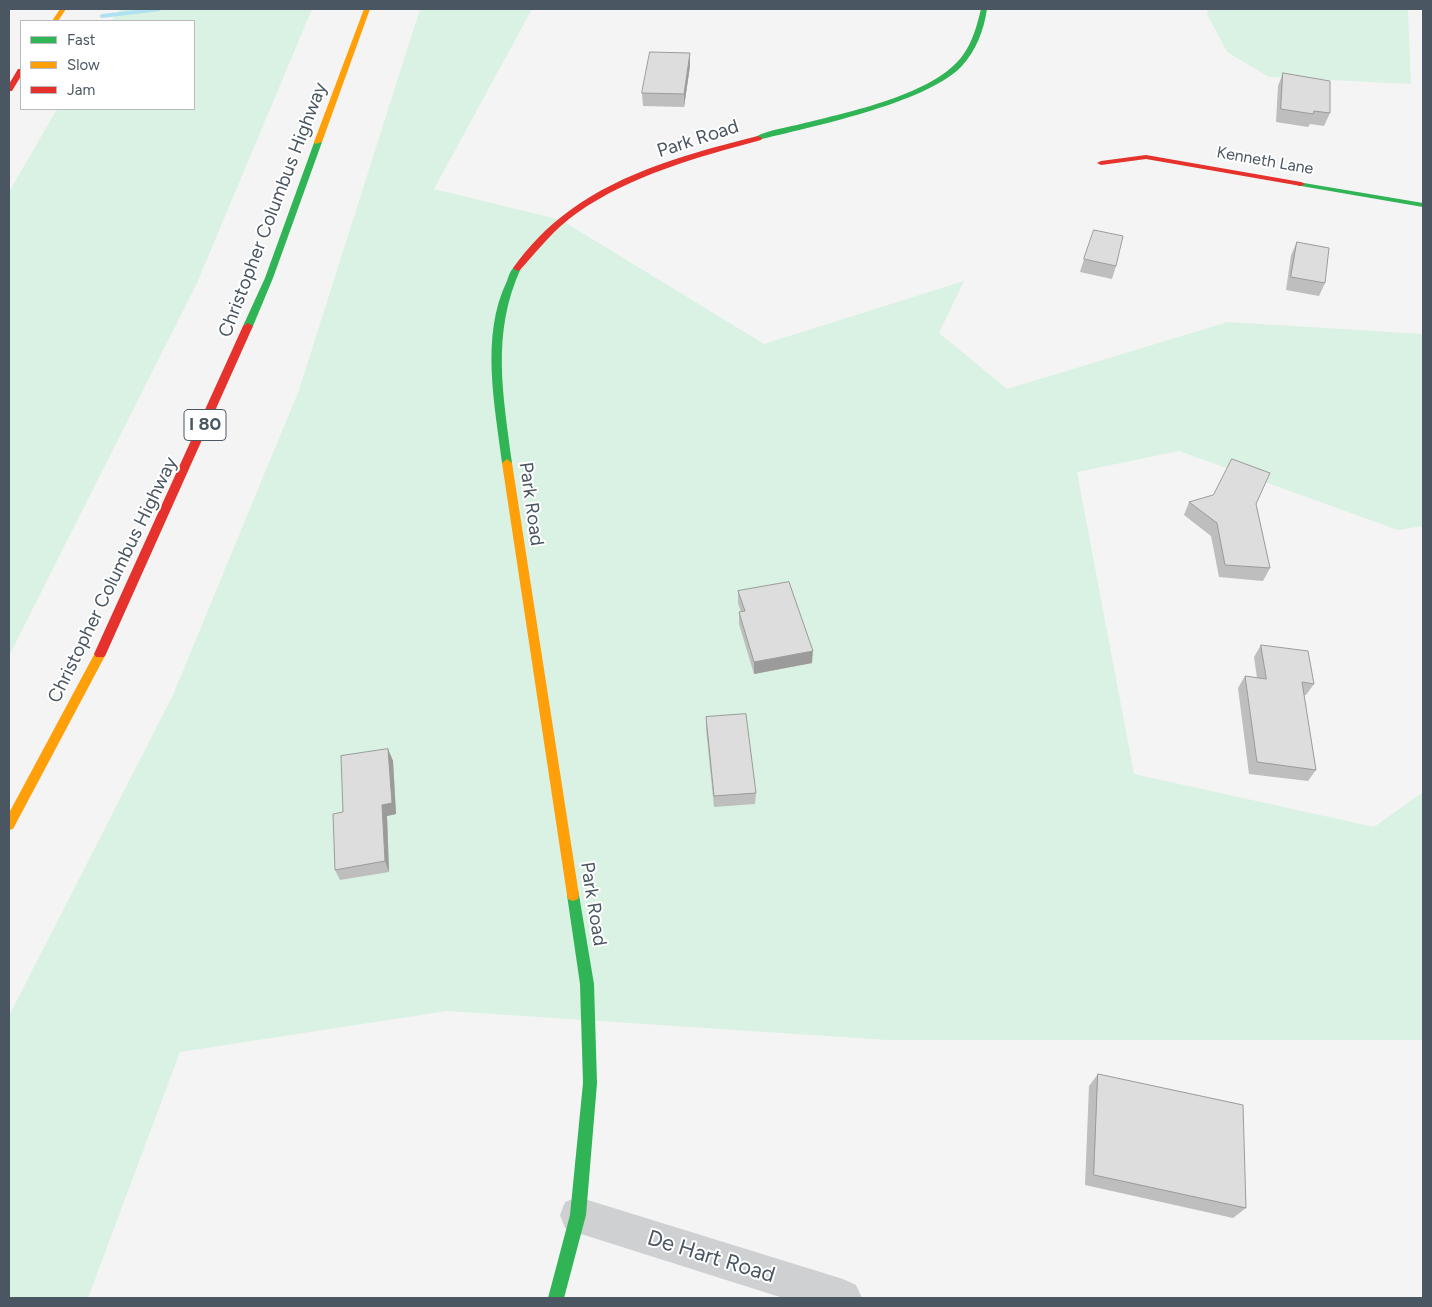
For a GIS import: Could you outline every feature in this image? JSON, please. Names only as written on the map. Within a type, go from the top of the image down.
[{"type":"main road","points":[[56,20],[63,9]]},
{"type":"main road","name":"Christopher Columbus Highway","points":[[9,825],[100,654],[186,469],[269,278],[367,9]]},
{"type":"main road","name":"Park Road","points":[[556,1298],[578,1215],[590,1083],[587,984],[510,485],[498,388],[498,334],[503,297],[516,269],[546,235],[573,212],[607,192],[653,171],[707,152],[871,107],[918,91],[943,78],[958,66],[974,45],[982,24],[984,9]]},
{"type":"main road","points":[[9,89],[20,72]]},
{"type":"main road","name":"Kenneth Lane","points":[[1101,163],[1146,157],[1423,205]]},
{"type":"street","name":"De Hart Road","points":[[578,1215],[843,1298]]},
{"type":"green space","points":[[120,9],[312,9],[197,283],[9,656],[9,192],[56,110],[195,110],[195,20],[112,20]]},
{"type":"green space","points":[[420,9],[532,9],[434,189],[561,220],[764,344],[964,281],[939,333],[1007,389],[1228,322],[1423,334],[1423,526],[1398,530],[1179,451],[1077,472],[1134,774],[1374,827],[1423,792],[1423,1040],[888,1040],[447,1011],[180,1052],[88,1298],[9,1298],[9,1016],[173,695],[299,390]]},
{"type":"green space","points":[[1208,9],[1408,9],[1411,84],[1269,77],[1227,52],[1207,14]]},
{"type":"building","points":[[650,52],[690,53],[684,94],[642,93]]},
{"type":"building","points":[[1283,73],[1330,81],[1330,113],[1314,111],[1313,114],[1281,109]]},
{"type":"building","points":[[1094,230],[1123,236],[1116,266],[1084,259]]},
{"type":"building","points":[[1297,242],[1329,248],[1325,283],[1291,277]]},
{"type":"building","points":[[1232,459],[1270,473],[1256,504],[1270,568],[1225,565],[1217,523],[1189,502],[1213,495]]},
{"type":"building","points":[[789,582],[813,651],[754,662],[739,612],[745,611],[738,591]]},
{"type":"building","points":[[1261,645],[1308,651],[1314,684],[1302,682],[1316,770],[1257,762],[1245,676],[1266,679]]},
{"type":"building","points":[[746,714],[756,793],[714,796],[706,717]]},
{"type":"building","points":[[388,749],[392,803],[382,805],[385,861],[335,870],[333,814],[343,812],[341,756]]},
{"type":"building","points":[[1098,1074],[1243,1105],[1246,1208],[1094,1175]]},
{"type":"waterway","points":[[102,16],[160,9]]},
{"type":"traffic: fast","points":[[758,138],[890,101],[936,82],[959,65],[971,48],[976,39],[984,9]]},
{"type":"traffic: fast","points":[[248,326],[269,278],[318,142]]},
{"type":"traffic: fast","points":[[1301,184],[1423,205]]},
{"type":"traffic: fast","points":[[507,463],[498,389],[497,338],[507,290],[517,268]]},
{"type":"traffic: fast","points":[[556,1298],[578,1215],[590,1083],[587,984],[573,895]]},
{"type":"traffic: slow","points":[[56,20],[63,9]]},
{"type":"traffic: slow","points":[[318,142],[367,9]]},
{"type":"traffic: slow","points":[[507,463],[573,895]]},
{"type":"traffic: slow","points":[[9,825],[100,654]]},
{"type":"traffic: jam","points":[[9,89],[20,72]]},
{"type":"traffic: jam","points":[[517,268],[558,224],[574,211],[617,186],[663,167],[710,151],[758,138]]},
{"type":"traffic: jam","points":[[1101,163],[1146,157],[1301,184]]},
{"type":"traffic: jam","points":[[100,654],[248,326]]}]
